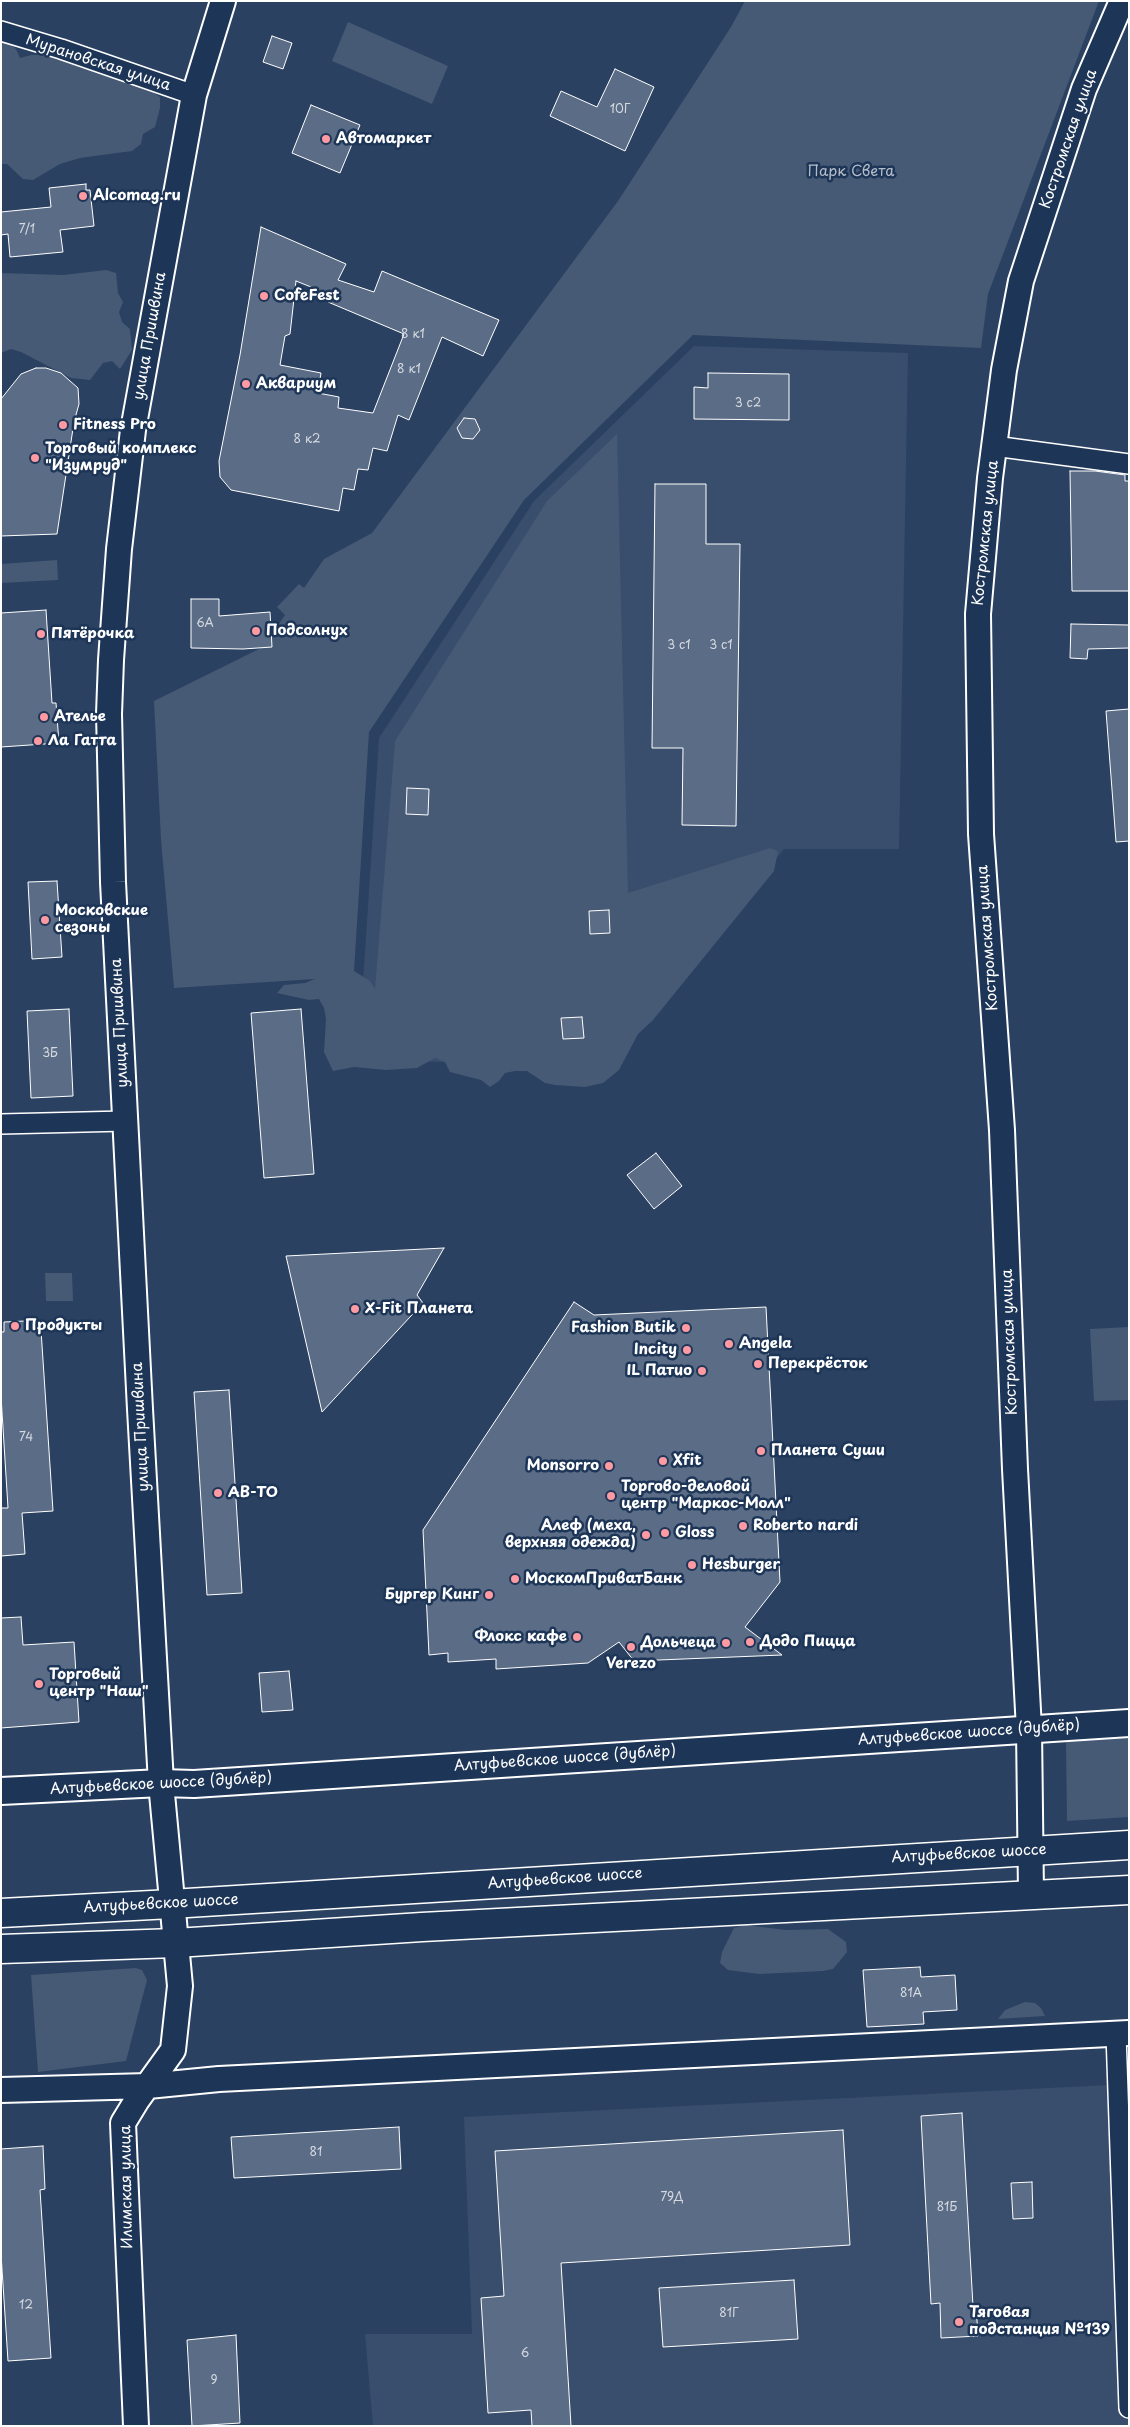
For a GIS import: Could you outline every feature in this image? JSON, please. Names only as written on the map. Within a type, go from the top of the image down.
[{"type":"main road","name":"Алтуфьевское шоссе (дублёр)","points":[[1,1792],[161,1783],[194,1784],[1129,1723]]},
{"type":"main road","name":"Алтуфьевское шоссе","points":[[1,1912],[171,1904],[1129,1845]]},
{"type":"main road","points":[[1,1949],[176,1943],[422,1927],[1129,1890]]},
{"type":"street","name":"улица Пришвина","points":[[171,1904],[161,1783],[125,1121],[110,790],[109,714],[112,634],[133,430],[194,95],[223,1]]},
{"type":"street","name":"Костромская улица","points":[[1031,1894],[1029,1729],[1015,1468],[1002,1130],[981,834],[978,614],[994,446],[1004,370],[1021,281],[1084,88],[1122,1]]},
{"type":"street","name":"Мурановская улица","points":[[1,31],[194,95]]},
{"type":"street","points":[[994,446],[1129,464]]},
{"type":"street","points":[[1,1124],[125,1121]]},
{"type":"street","name":"Илимская улица","points":[[136,2426],[123,2123],[173,2050],[180,1986],[171,1904]]},
{"type":"street","points":[[1,2090],[148,2086],[230,2079],[1122,2034],[1129,2408]]},
{"type":"street","points":[[95,2088],[115,2102],[123,2123]]},
{"type":"shaded area","points":[[694,346],[908,353],[899,849],[784,849],[610,1068],[358,1059],[379,738],[534,501]]},
{"type":"shaded area","points":[[1129,2084],[1129,2426],[373,2426],[365,2334],[472,2334],[464,2117]]},
{"type":"green space","name":"Парк Света","points":[[745,1],[1099,1],[988,294],[981,348],[693,335],[524,500],[369,732],[354,971],[370,981],[375,989],[395,741],[547,501],[617,434],[628,893],[770,848],[778,851],[774,871],[653,1020],[638,1034],[619,1070],[603,1083],[585,1087],[555,1085],[545,1083],[527,1071],[515,1071],[505,1073],[499,1081],[490,1087],[481,1080],[450,1072],[445,1062],[435,1058],[417,1068],[386,1070],[354,1067],[333,1071],[324,1052],[326,1019],[324,1008],[319,999],[309,1000],[277,993],[284,985],[305,983],[315,979],[174,988],[161,840],[154,701],[263,647],[285,615],[277,607],[299,584],[304,588],[324,559],[372,533],[618,201],[731,27]]},
{"type":"green space","points":[[348,22],[448,66],[432,104],[332,61]]},
{"type":"green space","points":[[8,42],[16,49],[20,58],[31,55],[52,55],[81,68],[142,84],[160,97],[160,108],[155,127],[143,134],[141,144],[132,151],[80,158],[60,164],[33,180],[23,179],[7,164],[1,164],[1,43]]},
{"type":"green space","points":[[106,270],[116,273],[118,293],[123,302],[119,312],[122,322],[130,329],[132,350],[120,369],[112,361],[103,363],[90,380],[71,378],[21,352],[11,349],[1,353],[1,273],[63,275]]},
{"type":"green space","points":[[57,560],[58,580],[1,583],[1,564]]},
{"type":"green space","points":[[45,1273],[72,1273],[73,1301],[46,1301]]},
{"type":"green space","points":[[1129,1327],[1129,1400],[1094,1401],[1090,1329]]},
{"type":"green space","points":[[1129,1738],[1129,1817],[1067,1821],[1066,1742]]},
{"type":"green space","points":[[745,1925],[786,1930],[828,1929],[846,1942],[847,1952],[833,1969],[823,1971],[759,1974],[728,1970],[720,1963],[722,1952],[734,1928]]},
{"type":"green space","points":[[136,1968],[142,1970],[147,1980],[126,2061],[38,2072],[31,1975]]},
{"type":"green space","points":[[1025,2002],[1035,2003],[1041,2008],[1045,2016],[998,2019],[1005,2010]]},
{"type":"building","points":[[272,36],[292,43],[283,69],[263,62]]},
{"type":"building","points":[[615,69],[654,87],[625,151],[550,116],[561,91],[597,107]]},
{"type":"building","name":"Автомаркет","points":[[311,105],[360,125],[340,173],[292,153]]},
{"type":"building","points":[[86,184],[86,190],[90,190],[94,226],[60,230],[63,252],[10,257],[8,234],[1,235],[1,212],[51,207],[49,188]]},
{"type":"building","points":[[261,227],[346,264],[338,280],[374,292],[382,271],[499,320],[483,356],[442,337],[409,420],[398,415],[387,451],[373,448],[368,470],[358,469],[354,490],[343,488],[339,511],[231,490],[220,477],[219,461],[240,355]],"holes":[[[296,281],[331,295],[328,302],[404,334],[373,413],[338,408],[339,397],[318,393],[321,373],[280,365],[285,336],[290,334]]]},
{"type":"building","name":"Торговый комплекс \"Изумруд\"","points":[[36,368],[46,368],[61,373],[78,388],[79,404],[74,422],[57,534],[1,536],[1,399],[21,374]]},
{"type":"building","points":[[708,373],[789,374],[789,420],[694,419],[694,387],[708,388]]},
{"type":"building","points":[[464,418],[475,419],[480,430],[473,439],[462,438],[457,428]]},
{"type":"building","points":[[1070,471],[1095,471],[1125,475],[1125,481],[1129,481],[1129,591],[1072,591]]},
{"type":"building","points":[[655,484],[706,484],[706,544],[740,544],[736,826],[682,825],[683,748],[652,748]]},
{"type":"building","points":[[191,599],[219,599],[219,616],[270,612],[272,647],[243,649],[191,648]]},
{"type":"building","points":[[46,610],[52,703],[56,703],[59,743],[1,747],[1,613]]},
{"type":"building","points":[[1071,624],[1129,625],[1129,648],[1088,649],[1087,659],[1070,658]]},
{"type":"building","points":[[1129,709],[1129,841],[1116,842],[1106,711]]},
{"type":"building","points":[[407,788],[429,789],[428,815],[406,814]]},
{"type":"building","name":"Московские сезоны","points":[[57,881],[62,957],[32,959],[28,882]]},
{"type":"building","points":[[609,910],[610,933],[590,934],[589,911]]},
{"type":"building","points":[[69,1009],[73,1096],[31,1098],[27,1011]]},
{"type":"building","points":[[301,1009],[314,1174],[264,1178],[251,1013]]},
{"type":"building","points":[[582,1017],[584,1038],[563,1039],[561,1018]]},
{"type":"building","points":[[656,1153],[682,1186],[654,1209],[627,1175]]},
{"type":"building","name":"X-Fit Планета","points":[[444,1248],[417,1295],[423,1303],[322,1412],[286,1256]]},
{"type":"building","name":"Торгово-деловой центр \"Маркос-Молл\"","points":[[574,1302],[594,1315],[766,1307],[780,1582],[745,1627],[782,1655],[634,1661],[619,1642],[588,1663],[496,1669],[496,1659],[448,1662],[448,1653],[429,1655],[423,1530]]},
{"type":"building","points":[[25,1321],[25,1331],[41,1330],[53,1511],[22,1513],[25,1554],[1,1556],[1,1508],[8,1508],[1,1396],[1,1332],[4,1332],[4,1322]]},
{"type":"building","name":"АВ-ТО","points":[[229,1390],[242,1593],[207,1595],[194,1392]]},
{"type":"building","name":"Торговый центр \"Наш\"","points":[[21,1617],[23,1645],[74,1642],[79,1722],[1,1728],[1,1618]]},
{"type":"building","points":[[289,1671],[293,1710],[262,1712],[259,1673]]},
{"type":"building","points":[[920,1967],[921,1977],[955,1975],[957,2010],[923,2012],[924,2024],[867,2027],[863,1970]]},
{"type":"building","points":[[962,2113],[973,2306],[976,2305],[978,2336],[941,2338],[940,2303],[931,2304],[921,2116]]},
{"type":"building","points":[[399,2127],[401,2169],[234,2178],[231,2137]]},
{"type":"building","points":[[843,2130],[850,2245],[561,2263],[571,2426],[532,2426],[531,2410],[488,2413],[481,2298],[504,2296],[495,2151]]},
{"type":"building","points":[[43,2146],[45,2189],[40,2190],[51,2358],[8,2361],[1,2254],[1,2149]]},
{"type":"building","points":[[1032,2182],[1033,2218],[1013,2219],[1011,2183]]},
{"type":"building","points":[[794,2280],[798,2339],[663,2347],[659,2288]]},
{"type":"building","points":[[236,2335],[240,2423],[192,2426],[187,2340]]},
{"type":"place","name":"Автомаркет","points":[[326,139]]},
{"type":"place","name":"Alcomag.ru","points":[[83,196]]},
{"type":"place","name":"CofeFest","points":[[264,296]]},
{"type":"place","name":"Аквариум","points":[[246,384]]},
{"type":"place","name":"Fitness Pro","points":[[63,425]]},
{"type":"place","name":"Торговый комплекс \"Изумруд\"","points":[[35,458]]},
{"type":"place","name":"Подсолнух","points":[[256,631]]},
{"type":"place","name":"Пятёрочка","points":[[41,634]]},
{"type":"place","name":"Ателье","points":[[44,717]]},
{"type":"place","name":"Ла Гатта","points":[[38,741]]},
{"type":"place","name":"Московские сезоны","points":[[45,920]]},
{"type":"place","name":"X-Fit Планета","points":[[355,1309]]},
{"type":"place","name":"Продукты","points":[[15,1326]]},
{"type":"place","name":"Fashion Butik","points":[[686,1328]]},
{"type":"place","name":"Angela","points":[[729,1344]]},
{"type":"place","name":"Incity","points":[[687,1350]]},
{"type":"place","name":"Перекрёсток","points":[[758,1364]]},
{"type":"place","name":"IL Патио","points":[[702,1371]]},
{"type":"place","name":"Планета Суши","points":[[761,1451]]},
{"type":"place","name":"Xfit","points":[[663,1461]]},
{"type":"place","name":"Monsorro","points":[[609,1466]]},
{"type":"place","name":"АВ-ТО","points":[[218,1493]]},
{"type":"place","name":"Торгово-деловой центр \"Маркос-Молл\"","points":[[611,1496]]},
{"type":"place","name":"Roberto nardi","points":[[743,1526]]},
{"type":"place","name":"Gloss","points":[[665,1533]]},
{"type":"place","name":"Алеф (меха, верхняя одежда)","points":[[646,1535]]},
{"type":"place","name":"Hesburger","points":[[692,1565]]},
{"type":"place","name":"МоскомПриватБанк","points":[[515,1579]]},
{"type":"place","name":"Бургер Кинг","points":[[489,1595]]},
{"type":"place","name":"Флокс кафе","points":[[577,1637]]},
{"type":"place","name":"Додо Пицца","points":[[750,1642]]},
{"type":"place","name":"Дольчеца","points":[[726,1643]]},
{"type":"place","name":"Verezo","points":[[631,1647]]},
{"type":"place","name":"Торговый центр \"Наш\"","points":[[39,1684]]},
{"type":"place","name":"Тяговая подстанция №139","points":[[959,2322]]}]
